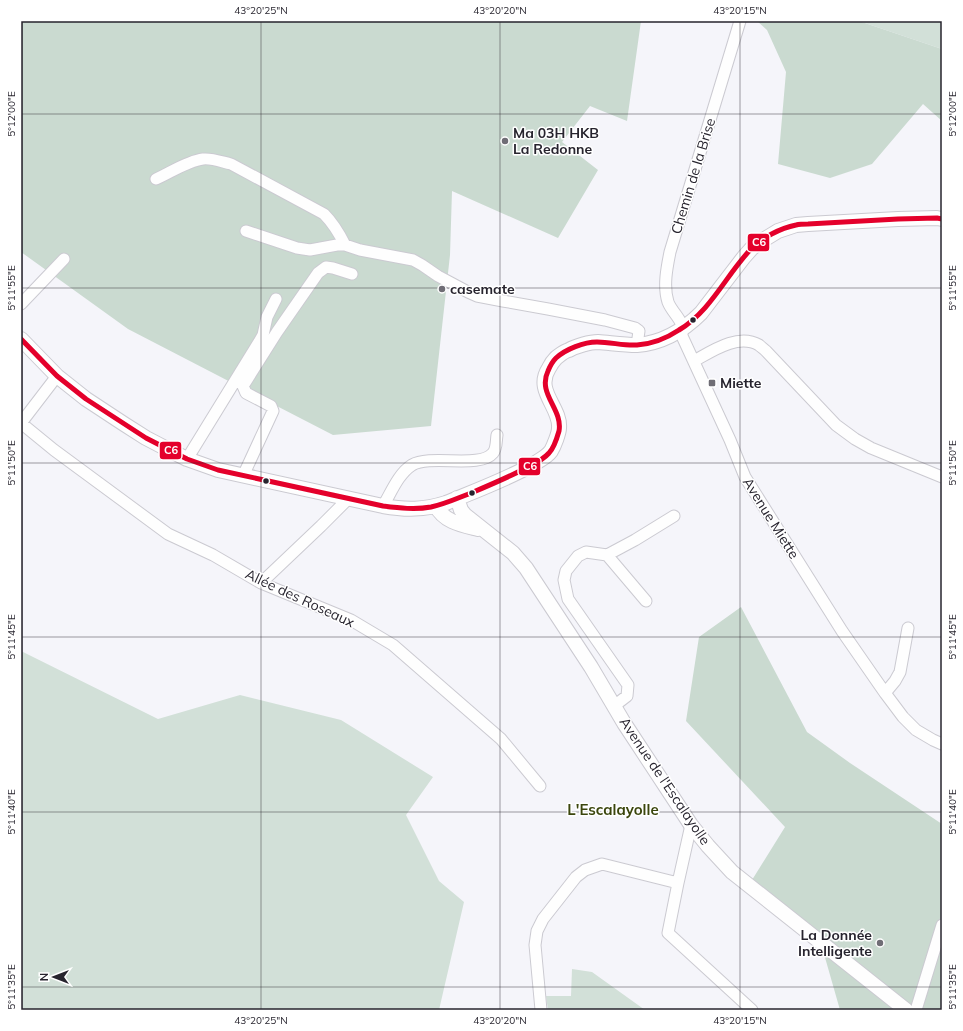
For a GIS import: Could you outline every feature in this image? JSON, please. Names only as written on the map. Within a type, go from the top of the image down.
[{"type":"street","name":"Chemin de la Brise","points":[[682,330],[680,323],[671,309],[666,294],[668,260],[740,21]]},
{"type":"street","points":[[156,180],[192,162],[204,159],[216,160],[231,164],[324,214],[337,229],[345,246]]},
{"type":"street","points":[[21,339],[57,376],[86,399],[146,438],[187,458],[218,470],[383,506],[404,509],[424,509],[457,498],[524,469],[542,459],[551,451],[559,427],[557,415],[547,395],[544,383],[546,372],[554,360],[568,350],[596,342],[637,344],[658,341],[682,330],[701,314],[735,267],[752,248],[778,231],[796,225],[808,224],[898,219],[942,219]]},
{"type":"street","points":[[246,231],[297,248],[310,250],[337,245],[413,260],[438,276],[477,296],[605,320],[635,328],[639,331],[637,344]]},
{"type":"street","points":[[21,304],[64,259]]},
{"type":"street","points":[[244,476],[273,411],[271,406],[246,393],[243,386],[277,332],[318,273],[326,268],[333,268],[352,274]]},
{"type":"street","points":[[187,458],[263,335],[267,318],[276,299]]},
{"type":"street","name":"Avenue Miette","points":[[682,330],[682,336],[730,440],[745,477],[842,631],[885,693],[903,717],[916,730],[942,744]]},
{"type":"street","points":[[694,361],[717,349],[740,341],[758,345],[766,351],[836,425],[846,433],[871,448],[942,477]]},
{"type":"street","name":"Allée des Roseaux","points":[[57,376],[21,423],[54,450],[168,534],[213,555],[261,583],[351,620],[393,645],[502,739],[540,786]]},
{"type":"street","points":[[383,506],[400,477],[412,465],[423,462],[476,460],[486,458],[492,454],[495,449],[497,435]]},
{"type":"street","points":[[261,583],[349,498]]},
{"type":"street","name":"Avenue de l'Escalayolle","points":[[457,498],[461,510],[465,515],[513,553],[526,568],[614,706],[692,825],[708,846],[732,872],[906,1010]]},
{"type":"street","name":"Avenue de l'Escalayolle","points":[[436,506],[439,512],[449,519],[484,530]]},
{"type":"street","points":[[614,706],[627,696],[628,685],[568,599],[564,580],[566,571],[578,556],[586,552],[606,555],[635,540],[674,516]]},
{"type":"street","points":[[606,555],[646,601]]},
{"type":"street","points":[[885,693],[900,672],[908,628]]},
{"type":"street","points":[[692,825],[668,933],[752,1010]]},
{"type":"street","points":[[541,1010],[535,944],[537,931],[543,919],[576,877],[585,870],[602,864],[678,883]]},
{"type":"street","points":[[916,1010],[942,926]]},
{"type":"shaded area","points":[[21,21],[641,21],[627,121],[590,106],[562,142],[598,170],[558,238],[452,191],[450,255],[431,426],[333,435],[128,329],[21,252]]},
{"type":"shaded area","points":[[757,21],[859,21],[942,49],[942,121],[923,104],[872,164],[830,178],[778,164],[786,72],[767,30]]},
{"type":"shaded area","points":[[859,21],[942,21],[942,49]]},
{"type":"shaded area","points":[[741,607],[807,732],[850,763],[942,824],[942,1010],[840,1010],[818,933],[752,880],[785,827],[686,721],[699,637]]},
{"type":"shaded area","points":[[21,651],[158,719],[240,695],[341,720],[433,777],[406,815],[439,881],[464,902],[439,1010],[21,1010]]},
{"type":"shaded area","points":[[572,969],[592,972],[645,1010],[548,1010],[546,996],[571,996]]},
{"type":"transit line","name":"C6","points":[[21,339],[57,376],[86,399],[146,438],[187,459],[218,470],[383,506],[425,508],[446,503],[513,475],[544,458],[549,453],[556,440],[559,431],[559,423],[548,394],[545,379],[551,364],[556,358],[570,349],[587,343],[597,342],[637,345],[659,340],[674,333],[700,313],[751,249],[760,241],[772,234],[784,228],[800,224],[898,219],[942,219]]},
{"type":"place","name":"Ma 03H HKB La Redonne","points":[[505,141]]},
{"type":"place","name":"casemate","points":[[442,289]]},
{"type":"place","name":"Miette","points":[[712,383]]},
{"type":"place","name":"La Donnée Intelligente","points":[[880,943]]},
{"type":"district","name":"L'Escalayolle","points":[[613,810]]}]
